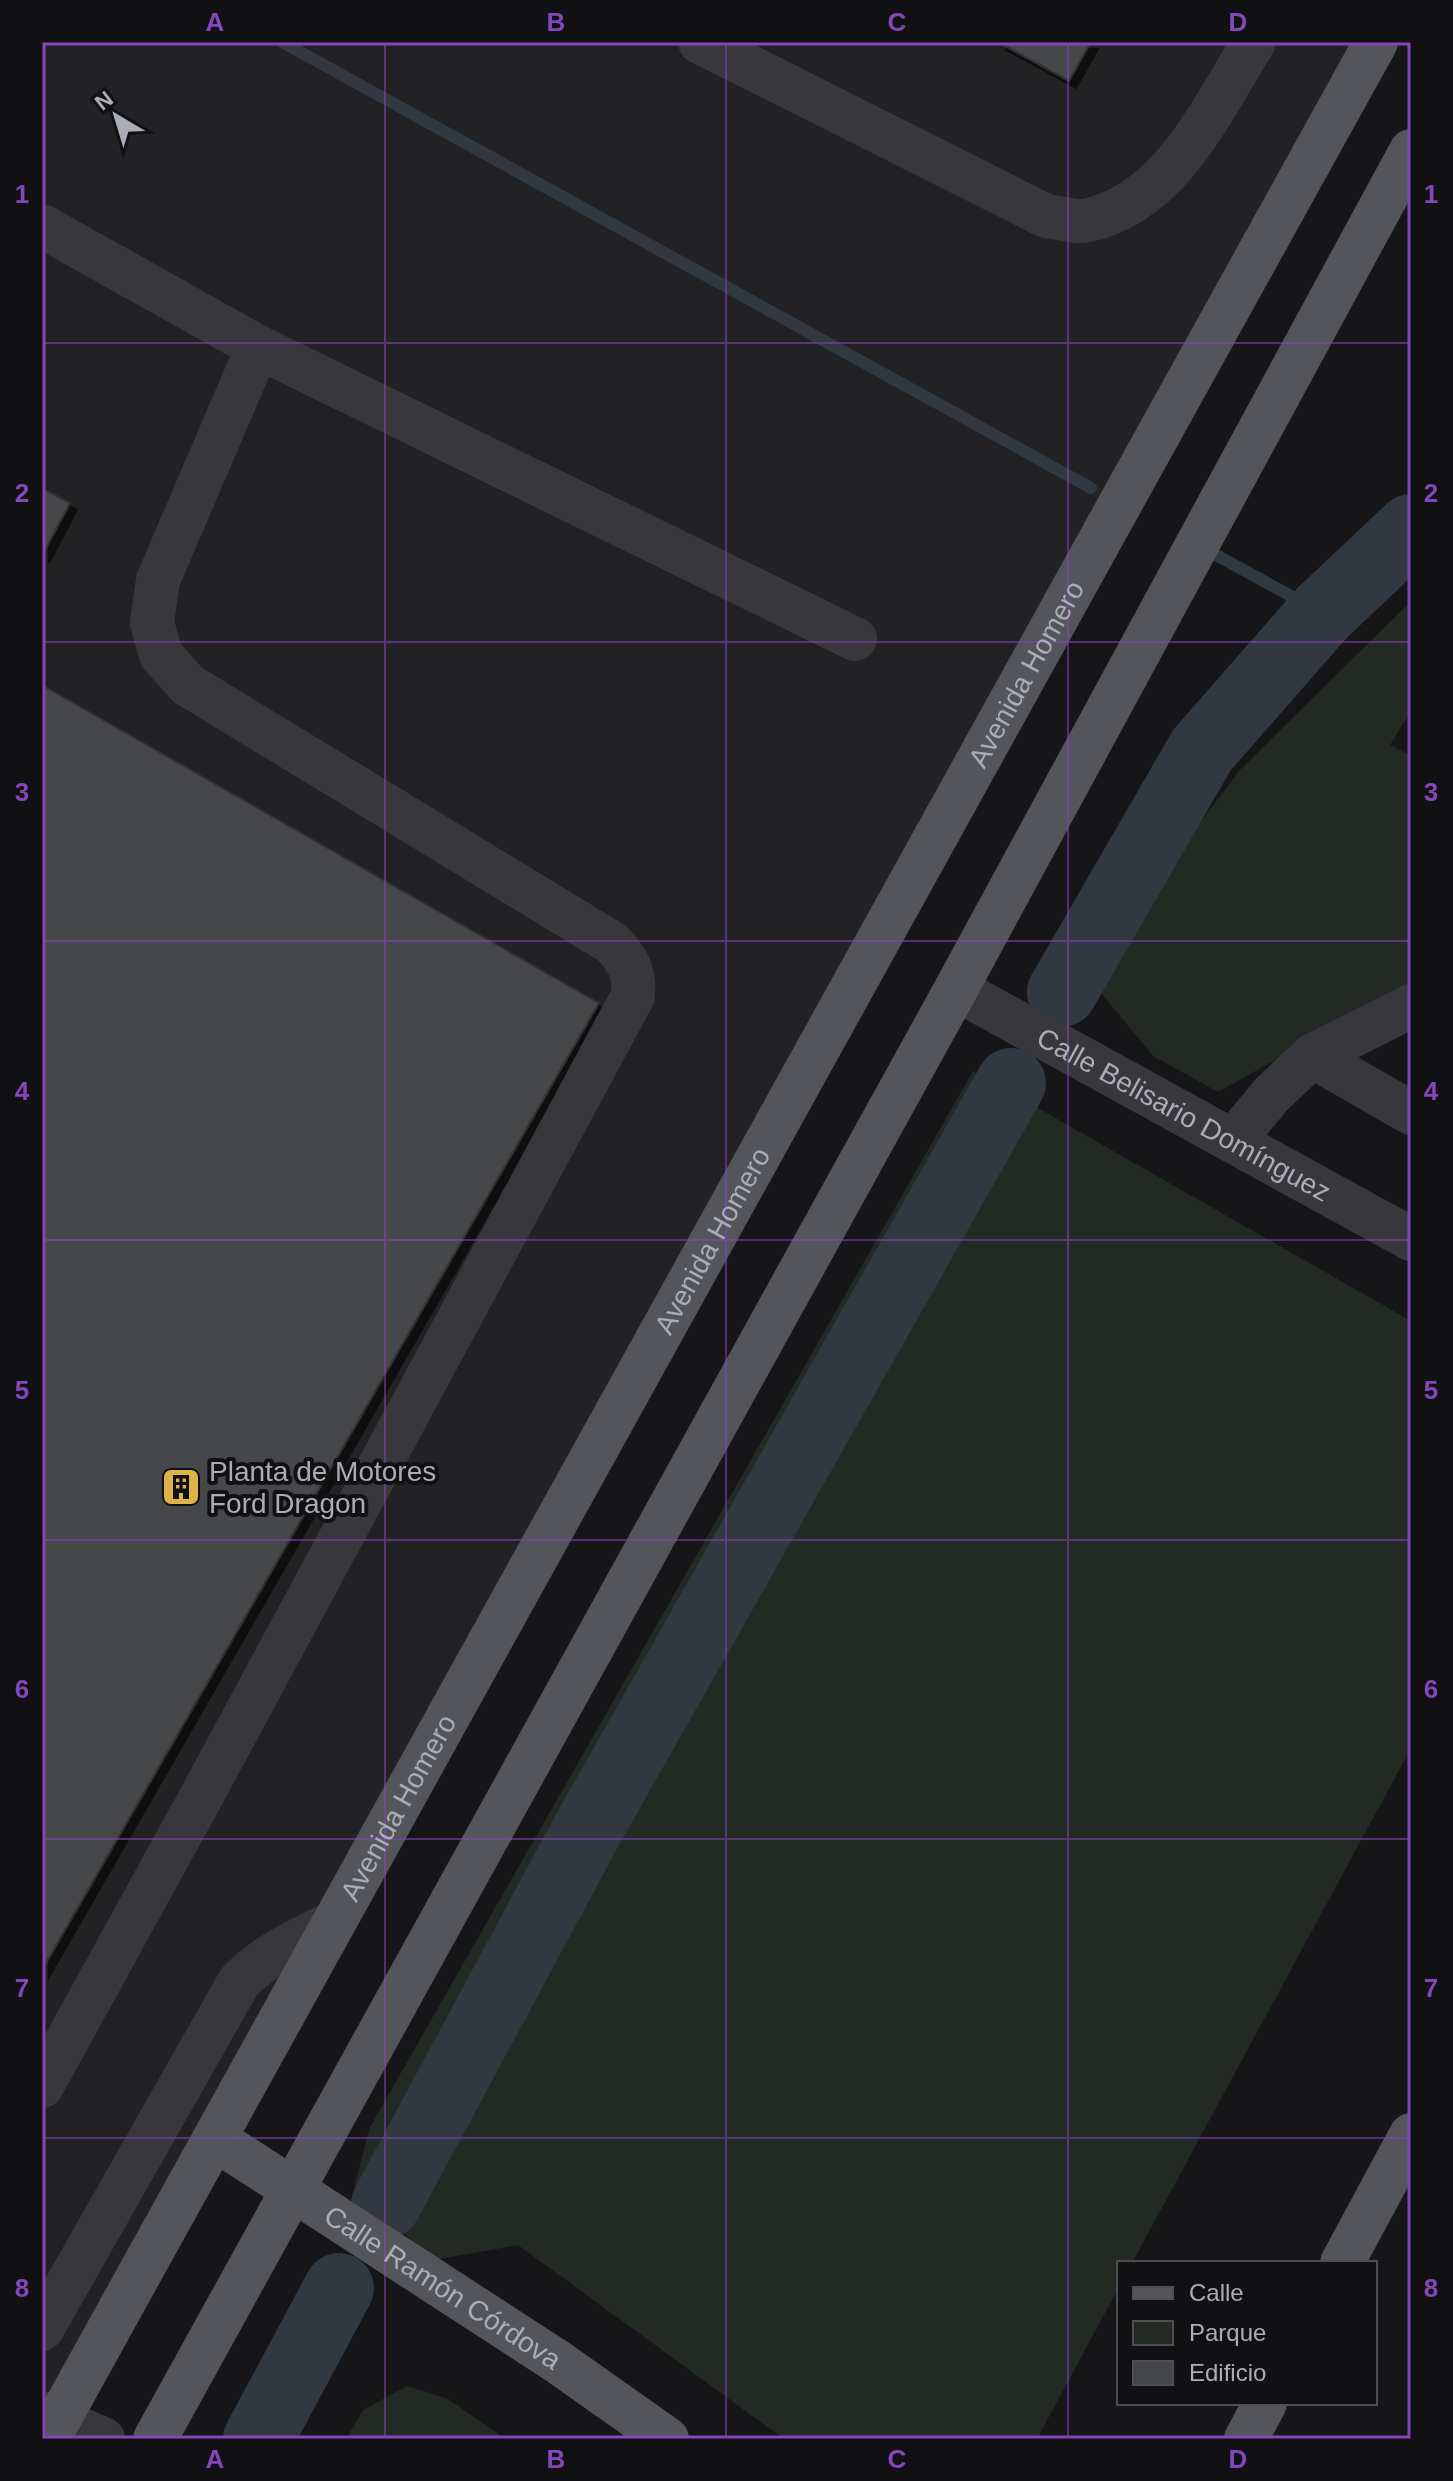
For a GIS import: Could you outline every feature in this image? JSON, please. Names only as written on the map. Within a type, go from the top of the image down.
[{"type":"main road","name":"Avenida Homero","points":[[49,2424],[215,2139],[331,1924],[1376,42]]},
{"type":"main road","points":[[155,2439],[956,989],[1411,151]]},
{"type":"main road","points":[[1343,2261],[1411,2135]]},
{"type":"main road","name":"Calle Ramón Córdova","points":[[215,2139],[558,2362],[667,2439]]},
{"type":"main road","points":[[1246,2439],[1264,2405]]},
{"type":"street","points":[[700,42],[1046,216],[1087,221],[1135,201],[1177,163],[1254,42]]},
{"type":"street","points":[[42,226],[258,347],[855,639]]},
{"type":"street","points":[[42,2086],[633,996],[635,978],[627,959],[612,943],[188,685],[161,655],[152,623],[158,580],[258,347]]},
{"type":"street","name":"Calle Belisario Domínguez","points":[[956,989],[1411,1239]]},
{"type":"street","points":[[1233,1141],[1271,1095],[1312,1056],[1411,1006]]},
{"type":"street","points":[[1312,1056],[1411,1113]]},
{"type":"street","points":[[42,2329],[239,1982],[275,1951],[331,1924]]},
{"type":"street","points":[[49,2424],[103,2439]]},
{"type":"shaded area","points":[[42,42],[1365,42],[42,2410]]},
{"type":"green space","points":[[1411,601],[1411,711],[1390,745],[1411,756],[1411,984],[1218,1092],[1153,1056],[1098,989],[1176,855],[1239,771]]},
{"type":"green space","points":[[973,1071],[1411,1321],[1411,1748],[1133,2261],[1117,2261],[1117,2291],[1037,2439],[784,2439],[518,2245],[433,2260],[354,2187],[370,2127]]},
{"type":"green space","points":[[407,2386],[448,2399],[506,2439],[346,2439],[363,2410]]},
{"type":"building","points":[[998,42],[1091,42],[1069,81]]},
{"type":"building","points":[[42,488],[70,503],[42,556]]},
{"type":"building","name":"Planta de Motores Ford Dragon","points":[[42,685],[599,1003],[42,1970]]},
{"type":"waterway","points":[[282,42],[1091,488]]},
{"type":"waterway","points":[[1062,992],[1202,750],[1322,613],[1411,529]]},
{"type":"waterway","points":[[1218,556],[1322,613]]},
{"type":"waterway","points":[[386,2204],[589,1827],[1011,1083]]},
{"type":"waterway","points":[[258,2439],[339,2288]]},
{"type":"place","name":"Planta de Motores Ford Dragon","points":[[181,1487]]}]
